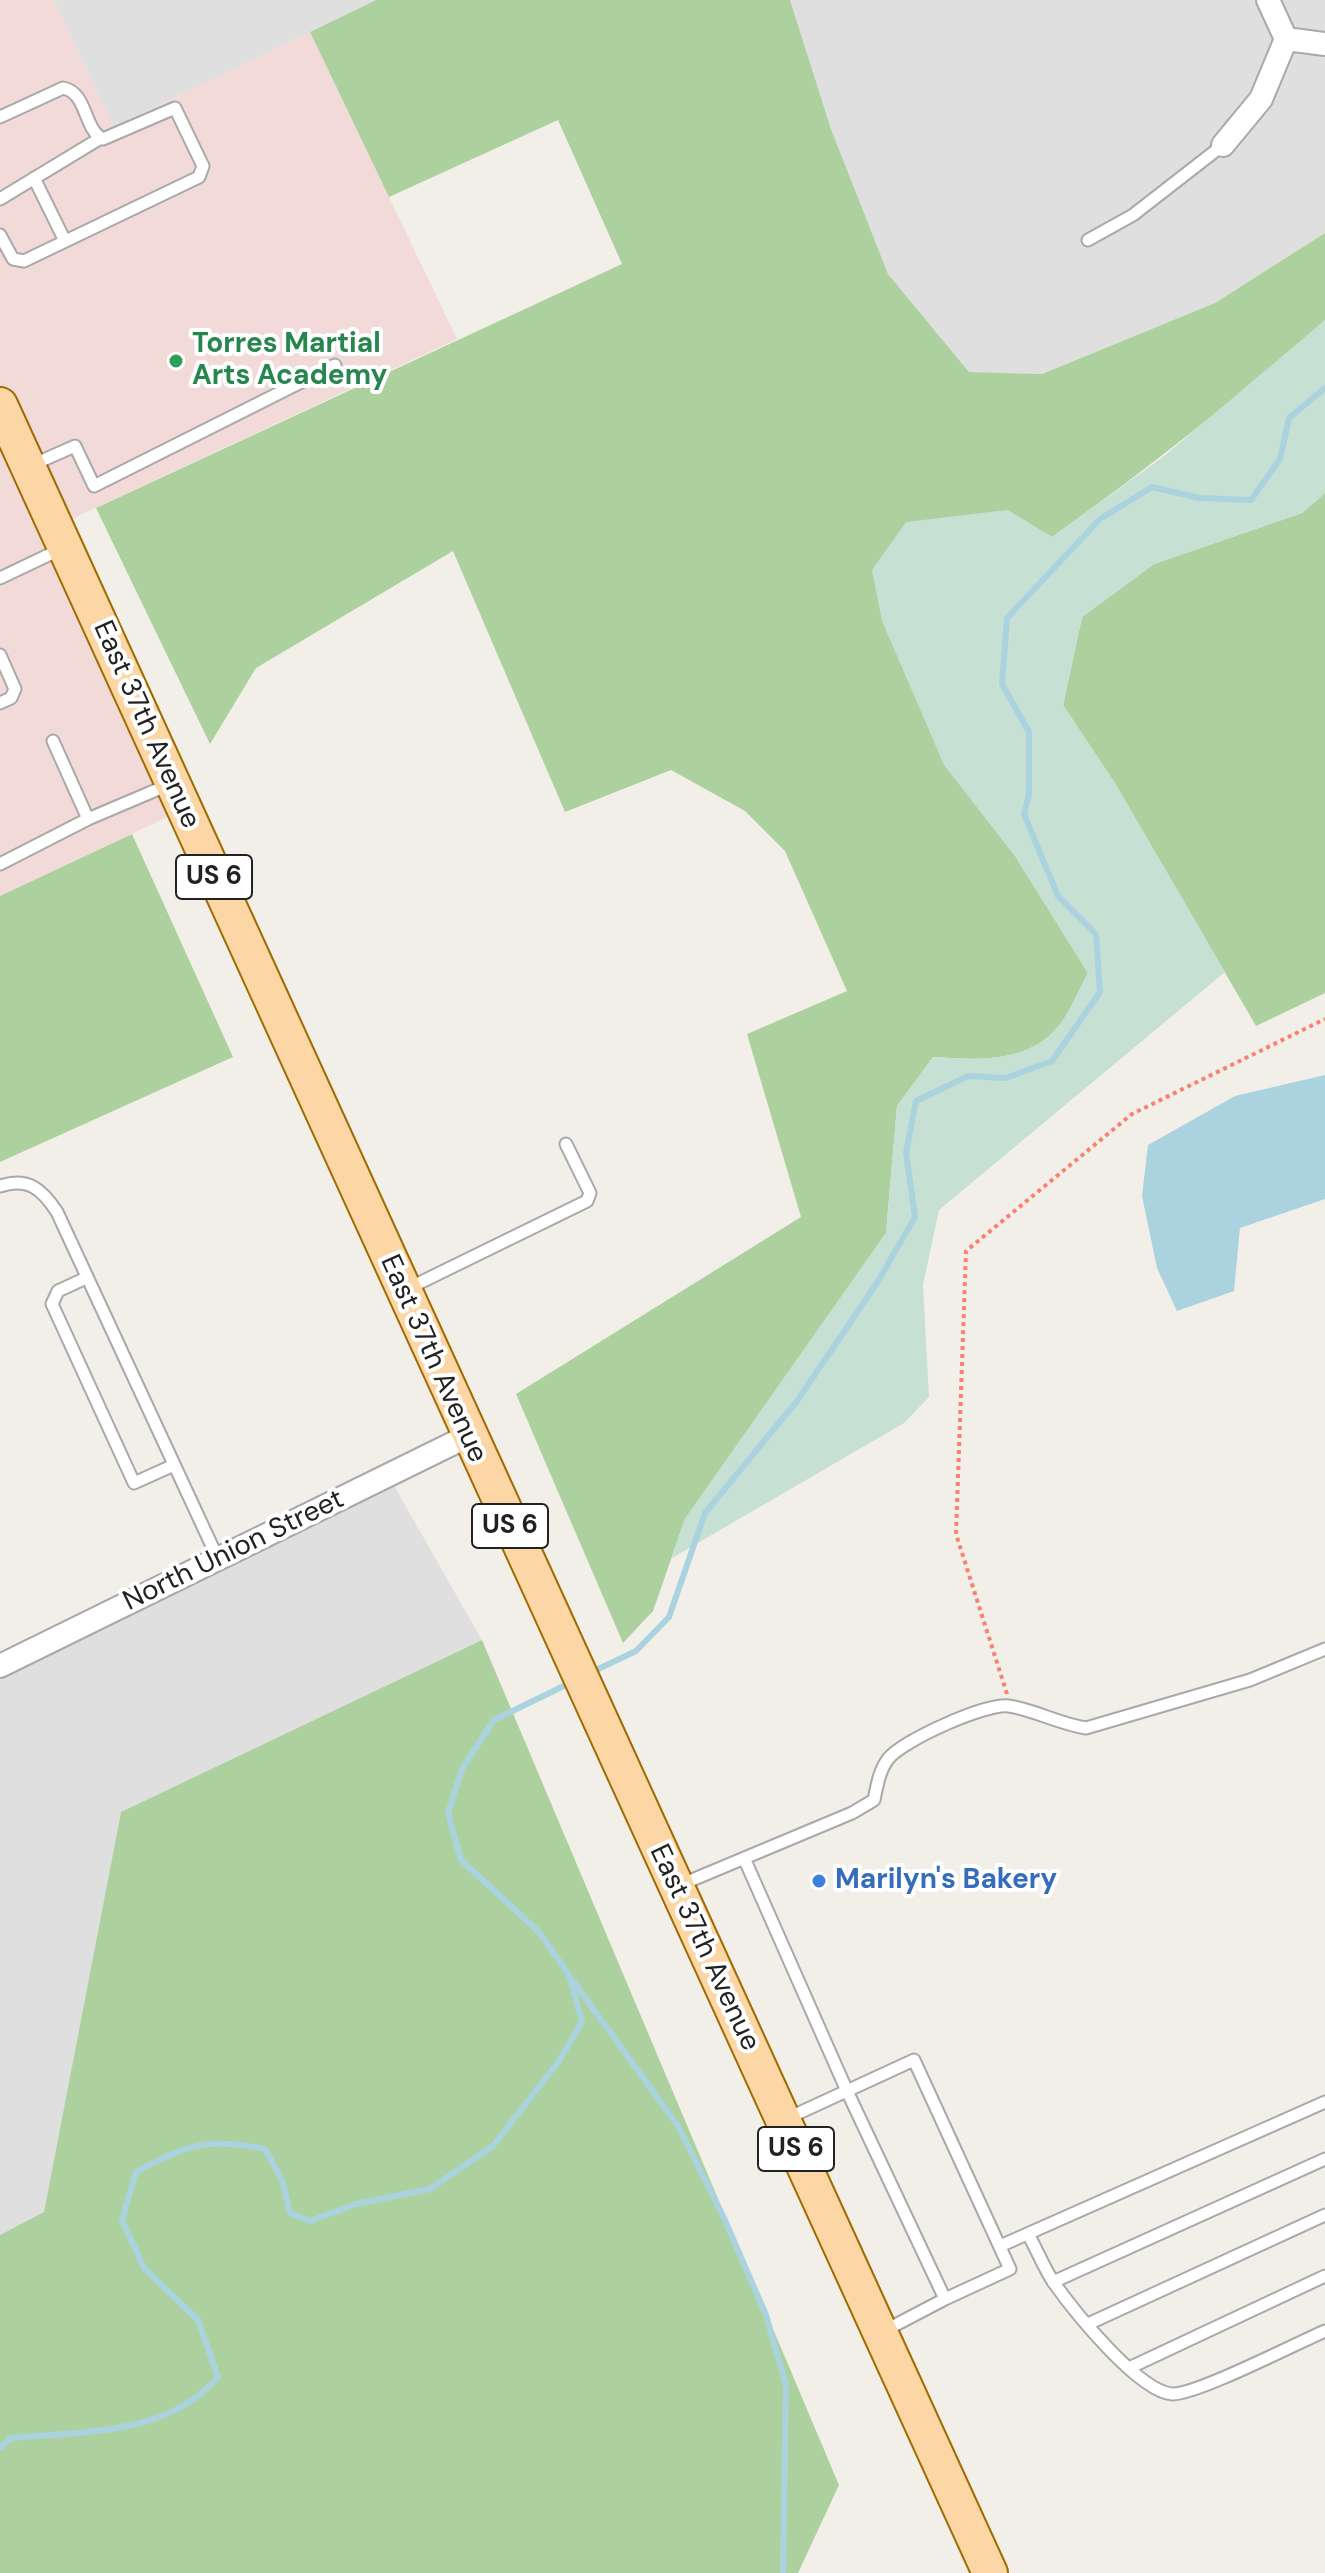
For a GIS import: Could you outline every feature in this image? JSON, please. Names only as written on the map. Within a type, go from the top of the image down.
[{"type":"main road","name":"East 37th Avenue","points":[[0,405],[19,457],[65,548],[990,2573]]},
{"type":"street","points":[[1223,145],[1261,99],[1286,39],[1268,0]]},
{"type":"street","points":[[1286,39],[1325,44]]},
{"type":"street","name":"North Union Street","points":[[0,1666],[468,1436]]},
{"type":"lane","points":[[0,117],[63,88],[70,89],[99,139]]},
{"type":"lane","points":[[0,199],[99,139],[175,108],[203,166],[202,172],[24,261],[13,259],[0,235]]},
{"type":"lane","points":[[1088,240],[1133,215],[1223,145]]},
{"type":"lane","points":[[34,178],[65,241]]},
{"type":"lane","points":[[19,457],[75,446],[94,486],[335,365]]},
{"type":"lane","points":[[0,578],[65,548]]},
{"type":"lane","points":[[0,655],[15,689],[11,698],[0,703]]},
{"type":"lane","points":[[53,741],[88,819]]},
{"type":"lane","points":[[0,864],[88,819],[172,783]]},
{"type":"lane","points":[[402,1291],[587,1201],[590,1193],[566,1144]]},
{"type":"lane","points":[[0,1186],[15,1182],[30,1183],[46,1195],[218,1559]]},
{"type":"lane","points":[[86,1278],[58,1291],[52,1304],[134,1483],[174,1465]]},
{"type":"lane","points":[[676,1887],[852,1813],[874,1800],[881,1772],[899,1749],[989,1706],[1011,1706],[1059,1724],[1086,1728],[1250,1680],[1325,1649]]},
{"type":"lane","points":[[744,1858],[847,2091],[945,2299]]},
{"type":"lane","points":[[783,2120],[914,2060],[1000,2246],[1010,2269],[881,2332]]},
{"type":"lane","points":[[1000,2246],[1325,2102]]},
{"type":"lane","points":[[1053,2282],[1325,2159]]},
{"type":"lane","points":[[1088,2324],[1325,2215]]},
{"type":"lane","points":[[1028,2234],[1053,2282],[1088,2324],[1149,2387],[1174,2394],[1214,2381],[1325,2331]]},
{"type":"lane","points":[[1129,2368],[1325,2276]]},
{"type":"path","points":[[1011,1706],[956,1534],[966,1251],[1132,1114],[1325,1019]]},
{"type":"shaded area","points":[[0,0],[53,0],[114,127],[310,32],[457,339],[61,524],[0,388]]},
{"type":"shaded area","points":[[53,0],[376,0],[114,127]]},
{"type":"shaded area","points":[[790,0],[1325,0],[1325,233],[1215,303],[1042,374],[969,372],[888,274],[831,129]]},
{"type":"shaded area","points":[[0,426],[176,813],[0,896]]},
{"type":"shaded area","points":[[388,1475],[482,1640],[121,1812],[44,2213],[0,2235],[0,1664]]},
{"type":"green space","points":[[376,0],[790,0],[831,129],[888,274],[969,372],[1042,374],[1215,303],[1325,233],[1325,320],[1292,349],[1192,432],[1052,537],[1007,510],[1017,859],[1088,973],[1061,1023],[1035,1046],[1019,1053],[985,1058],[933,1057],[897,1106],[886,1233],[685,1519],[653,1611],[623,1643],[516,1394],[801,1217],[747,1034],[847,991],[785,851],[745,811],[671,770],[565,812],[453,551],[256,668],[210,744],[96,508],[622,264],[558,120],[389,197],[310,32]]},
{"type":"green space","points":[[1325,320],[1325,493],[1302,513],[1154,564],[1082,617],[1063,705],[1116,785],[1225,972],[939,1210],[923,1285],[929,1397],[904,1423],[672,1558],[685,1519],[886,1233],[897,1106],[933,1057],[985,1058],[1019,1053],[1034,1046],[1061,1023],[1088,973],[1017,859],[944,765],[882,621],[872,570],[906,522],[1007,510],[1052,537],[1163,457]]},
{"type":"green space","points":[[1325,493],[1325,993],[1256,1026],[1116,785],[1063,705],[1082,617],[1154,564],[1302,513]]},
{"type":"green space","points":[[132,834],[233,1057],[0,1162],[0,896]]},
{"type":"green space","points":[[482,1640],[839,2485],[798,2573],[0,2573],[0,2235],[44,2212],[121,1812]]},
{"type":"water","points":[[1325,1075],[1325,1199],[1240,1228],[1234,1291],[1177,1311],[1157,1268],[1142,1196],[1148,1145],[1235,1096]]},
{"type":"waterway","points":[[590,1673],[636,1651],[669,1617],[705,1513],[797,1401],[877,1283],[915,1217],[906,1153],[916,1101],[968,1076],[1006,1078],[1052,1061],[1100,992],[1096,934],[1058,896],[1024,814],[1029,794],[1029,732],[1002,684],[1007,618],[1100,519],[1152,487],[1199,498],[1251,500],[1280,459],[1289,418],[1325,388]]},
{"type":"waterway","points":[[0,2448],[11,2438],[95,2431],[149,2420],[175,2410],[198,2396],[218,2377],[198,2320],[144,2268],[122,2220],[136,2172],[170,2155],[198,2146],[228,2144],[265,2149],[282,2180],[290,2213],[310,2221],[356,2204],[430,2189],[493,2146],[559,2061],[582,2022],[569,1975],[539,1932],[461,1860],[448,1813],[462,1769],[494,1720],[572,1682]]},
{"type":"waterway","points":[[573,1981],[678,2126],[724,2218],[766,2315],[786,2385],[783,2573]]},
{"type":"place","name":"Torres Martial Arts Academy","points":[[176,361]]},
{"type":"place","name":"Marilyn's Bakery","points":[[819,1881]]}]
